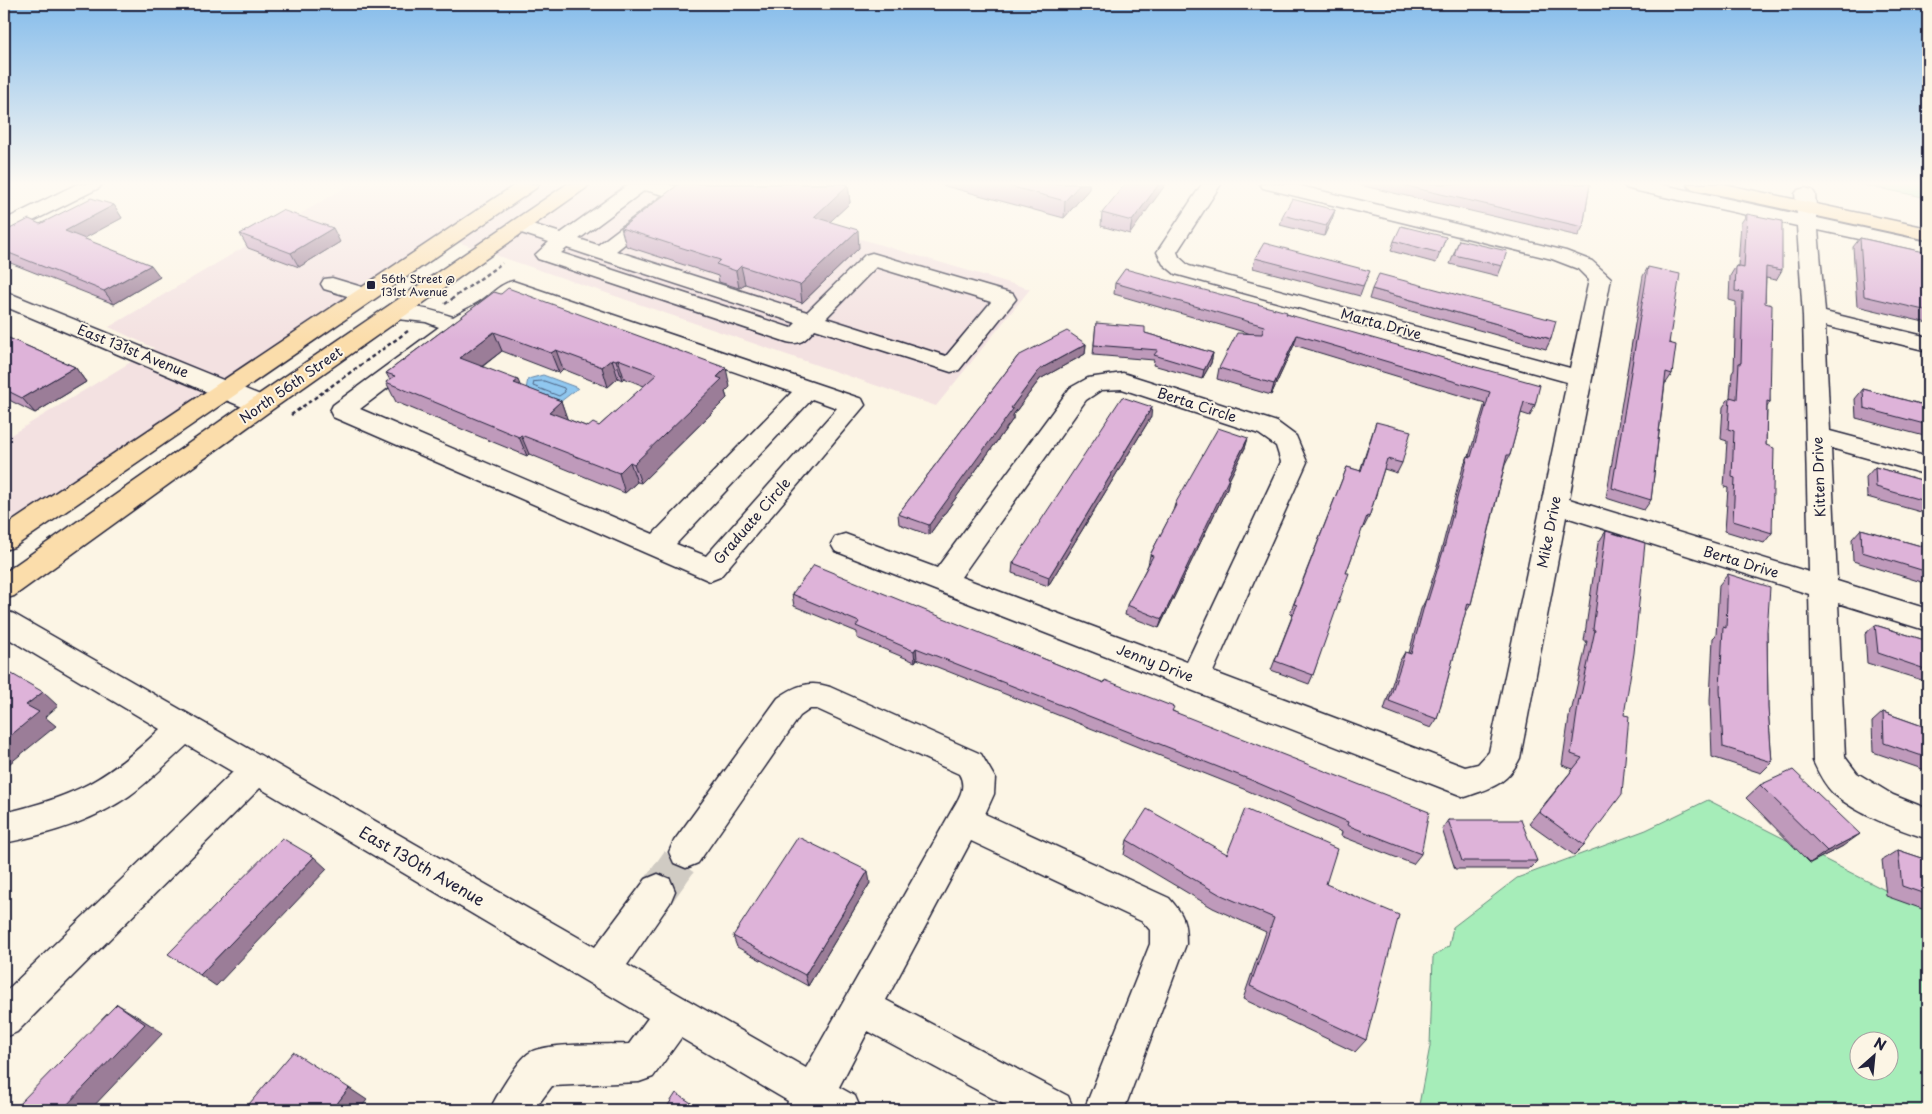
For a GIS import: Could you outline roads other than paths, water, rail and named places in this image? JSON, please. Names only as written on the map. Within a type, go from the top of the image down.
[{"type":"main road","points":[[4,540],[453,236]]},
{"type":"main road","name":"North 56th Street","points":[[4,588],[261,405],[397,321],[506,236]]},
{"type":"main road","points":[[397,321],[369,306],[370,300],[424,262],[436,248]]},
{"type":"street","points":[[549,236],[564,241],[601,253],[811,321],[950,366],[1005,299],[872,259],[811,321],[795,337],[545,255],[564,241],[571,236]]},
{"type":"street","points":[[601,253],[623,236]]},
{"type":"street","name":"Marta Drive","points":[[1177,236],[1167,252],[1170,260],[1182,270],[1580,378]]},
{"type":"street","name":"Mike Drive","points":[[1465,782],[1488,775],[1504,758],[1600,278],[1585,265],[1559,255],[1482,236]]},
{"type":"street","name":"Kitten Drive","points":[[1809,236],[1814,316],[1829,761],[1845,783],[1881,806],[1928,824]]},
{"type":"street","points":[[1892,236],[1928,248]]},
{"type":"street","points":[[332,284],[364,295]]},
{"type":"street","name":"Graduate Circle","points":[[513,287],[853,405],[710,570],[342,411],[456,325],[472,314],[483,310],[513,287]]},
{"type":"street","name":"East 131st Avenue","points":[[4,298],[261,405]]},
{"type":"street","points":[[397,321],[429,316],[456,325]]},
{"type":"street","points":[[1814,316],[1928,344]]},
{"type":"street","points":[[397,321],[437,340]]},
{"type":"street","name":"Berta Circle","points":[[942,582],[1078,394],[1096,383],[1123,381],[1268,428],[1287,442],[1294,462],[1195,678]]},
{"type":"street","points":[[657,547],[808,389]]},
{"type":"street","points":[[1818,436],[1928,466]]},
{"type":"street","name":"Berta Drive","points":[[1555,504],[1928,620]]},
{"type":"street","name":"Jenny Drive","points":[[845,544],[1465,782]]},
{"type":"street","name":"East 130th Avenue","points":[[4,622],[601,970],[675,1014],[819,1105]]},
{"type":"street","points":[[686,852],[789,707],[804,697],[819,696],[970,764],[979,778],[978,794],[861,1007],[819,1105]]},
{"type":"street","points":[[4,828],[38,820],[104,794],[147,761],[184,727]]},
{"type":"street","points":[[4,1019],[258,769]]},
{"type":"street","points":[[964,821],[1156,910],[1168,924],[1168,944],[1104,1110]]},
{"type":"street","points":[[601,970],[658,891]]},
{"type":"street","points":[[861,1007],[1054,1110]]},
{"type":"street","points":[[510,1110],[542,1067],[639,1063],[675,1014]]},
{"type":"water","points":[[543,375],[578,388],[560,402],[526,389],[528,379]]},
{"type":"tunnel","points":[[658,891],[686,852]]},
{"type":"place","name":"56th Street @ 131st Avenue","points":[[371,285]]}]
